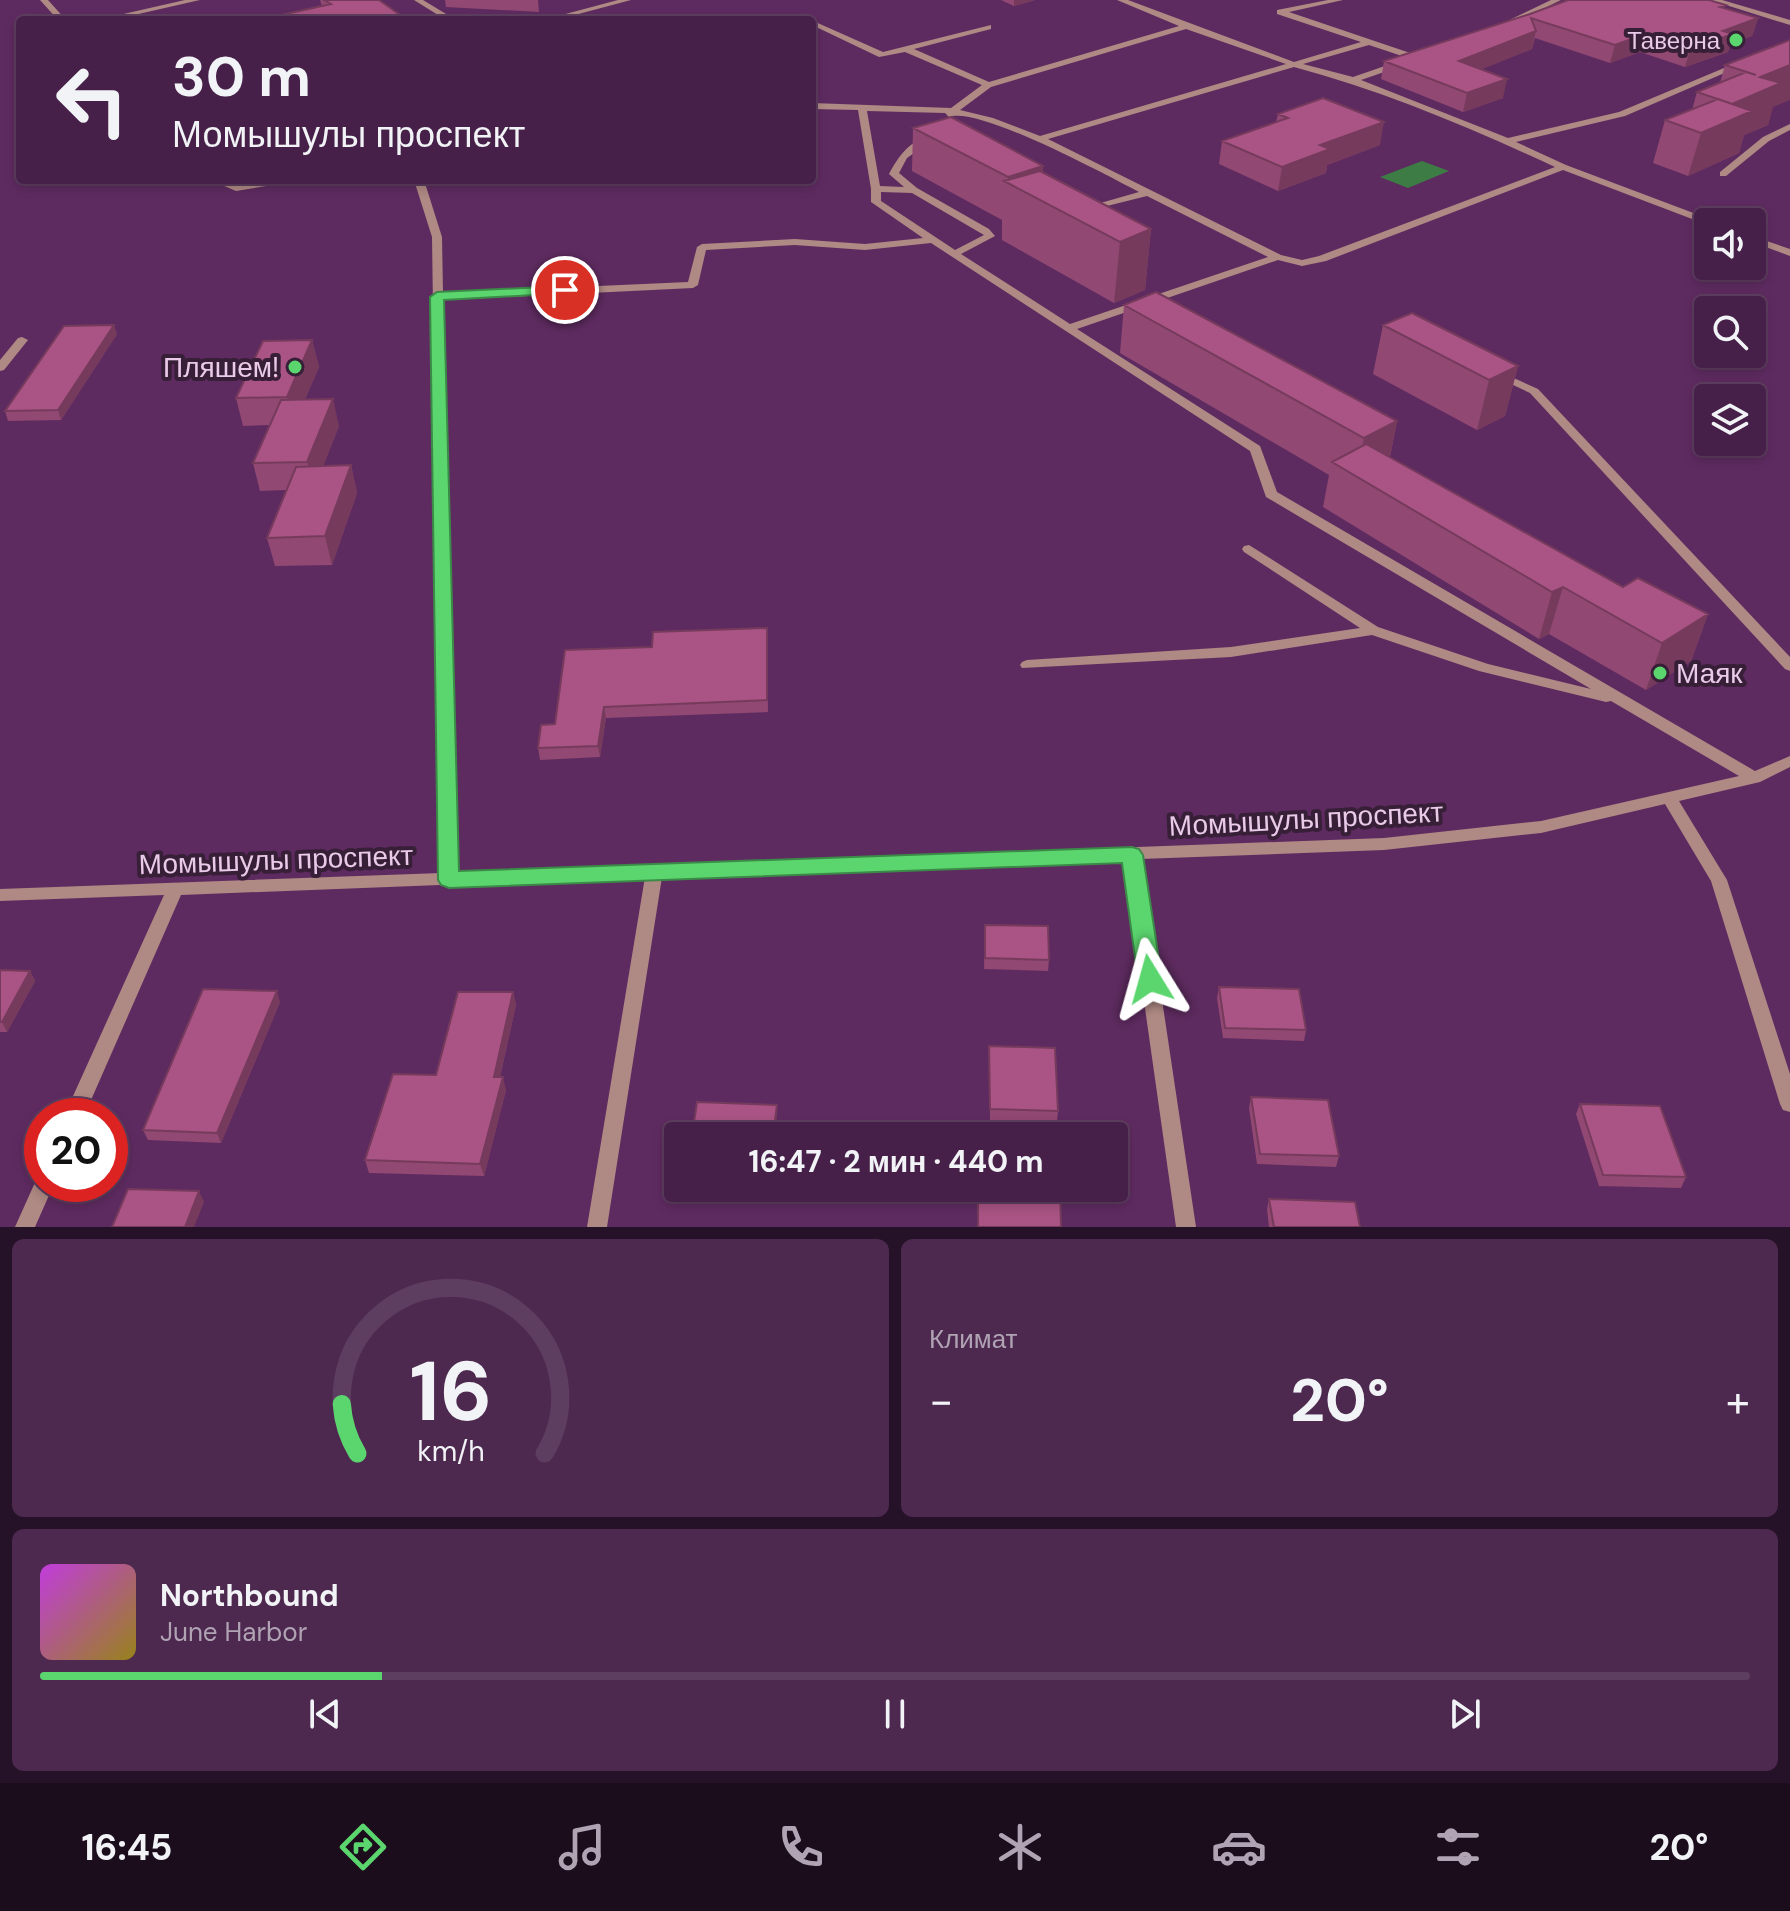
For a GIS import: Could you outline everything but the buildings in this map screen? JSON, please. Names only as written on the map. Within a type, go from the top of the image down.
[{"type":"street","points":[[44,0],[58,16]]},
{"type":"street","points":[[134,13],[141,0]]},
{"type":"street","points":[[120,16],[196,0]]},
{"type":"street","points":[[418,0],[445,16]]},
{"type":"street","points":[[563,16],[627,0]]},
{"type":"street","points":[[1121,0],[1293,64],[1353,80],[1507,141],[1563,167],[1694,217]]},
{"type":"street","points":[[1339,0],[1280,12],[1416,58],[1353,80]]},
{"type":"street","points":[[1495,29],[1557,0]]},
{"type":"street","points":[[1714,0],[1790,23]]},
{"type":"street","points":[[816,24],[882,55],[988,27]]},
{"type":"street","points":[[943,121],[988,85],[1187,26]]},
{"type":"street","points":[[1040,139],[1370,42]]},
{"type":"street","points":[[906,49],[988,85]]},
{"type":"street","points":[[1507,141],[1622,114],[1750,60]]},
{"type":"street","points":[[816,106],[952,111],[990,120],[1040,139],[1277,257],[1302,263],[1322,259],[1563,167]]},
{"type":"street","points":[[862,107],[876,202],[1256,449],[1271,494],[1754,778]]},
{"type":"street","points":[[1723,174],[1766,139],[1790,127]]},
{"type":"street","points":[[934,132],[903,156],[894,174],[914,190],[990,236]]},
{"type":"street","points":[[226,184],[236,188],[260,184]]},
{"type":"street","points":[[420,184],[437,237],[449,880]]},
{"type":"street","points":[[876,189],[914,190]]},
{"type":"street","points":[[1075,212],[1147,193]]},
{"type":"street","points":[[954,254],[1004,232]]},
{"type":"street","points":[[437,297],[693,285],[702,247],[795,242],[865,247],[932,240]]},
{"type":"street","points":[[1766,244],[1790,253]]},
{"type":"street","points":[[1069,328],[1277,257]]},
{"type":"street","points":[[0,368],[22,340]]},
{"type":"street","points":[[1484,367],[1534,391],[1790,666]]},
{"type":"street","points":[[1249,549],[1373,630],[1484,668],[1622,700]]},
{"type":"street","points":[[1027,665],[1231,652],[1373,630]]},
{"type":"street","name":"Момышулы проспект","points":[[0,895],[1384,844],[1525,829],[1754,778],[1790,761]]},
{"type":"street","points":[[1669,798],[1719,880],[1790,1104]]},
{"type":"street","points":[[1132,855],[1186,1227]]},
{"type":"street","points":[[597,1227],[654,872]]},
{"type":"street","points":[[82,1098],[175,889]]},
{"type":"street","points":[[25,1227],[36,1202]]},
{"type":"green space","points":[[1422,161],[1449,171],[1408,188],[1380,177]]},
{"type":"place","name":"Таверна","points":[[1736,40]]},
{"type":"place","name":"Пляшем!","points":[[295,367]]},
{"type":"place","name":"Маяк","points":[[1660,673]]},
{"type":"route","points":[[565,290],[437,297],[449,880],[1132,855],[1150,979]]}]
